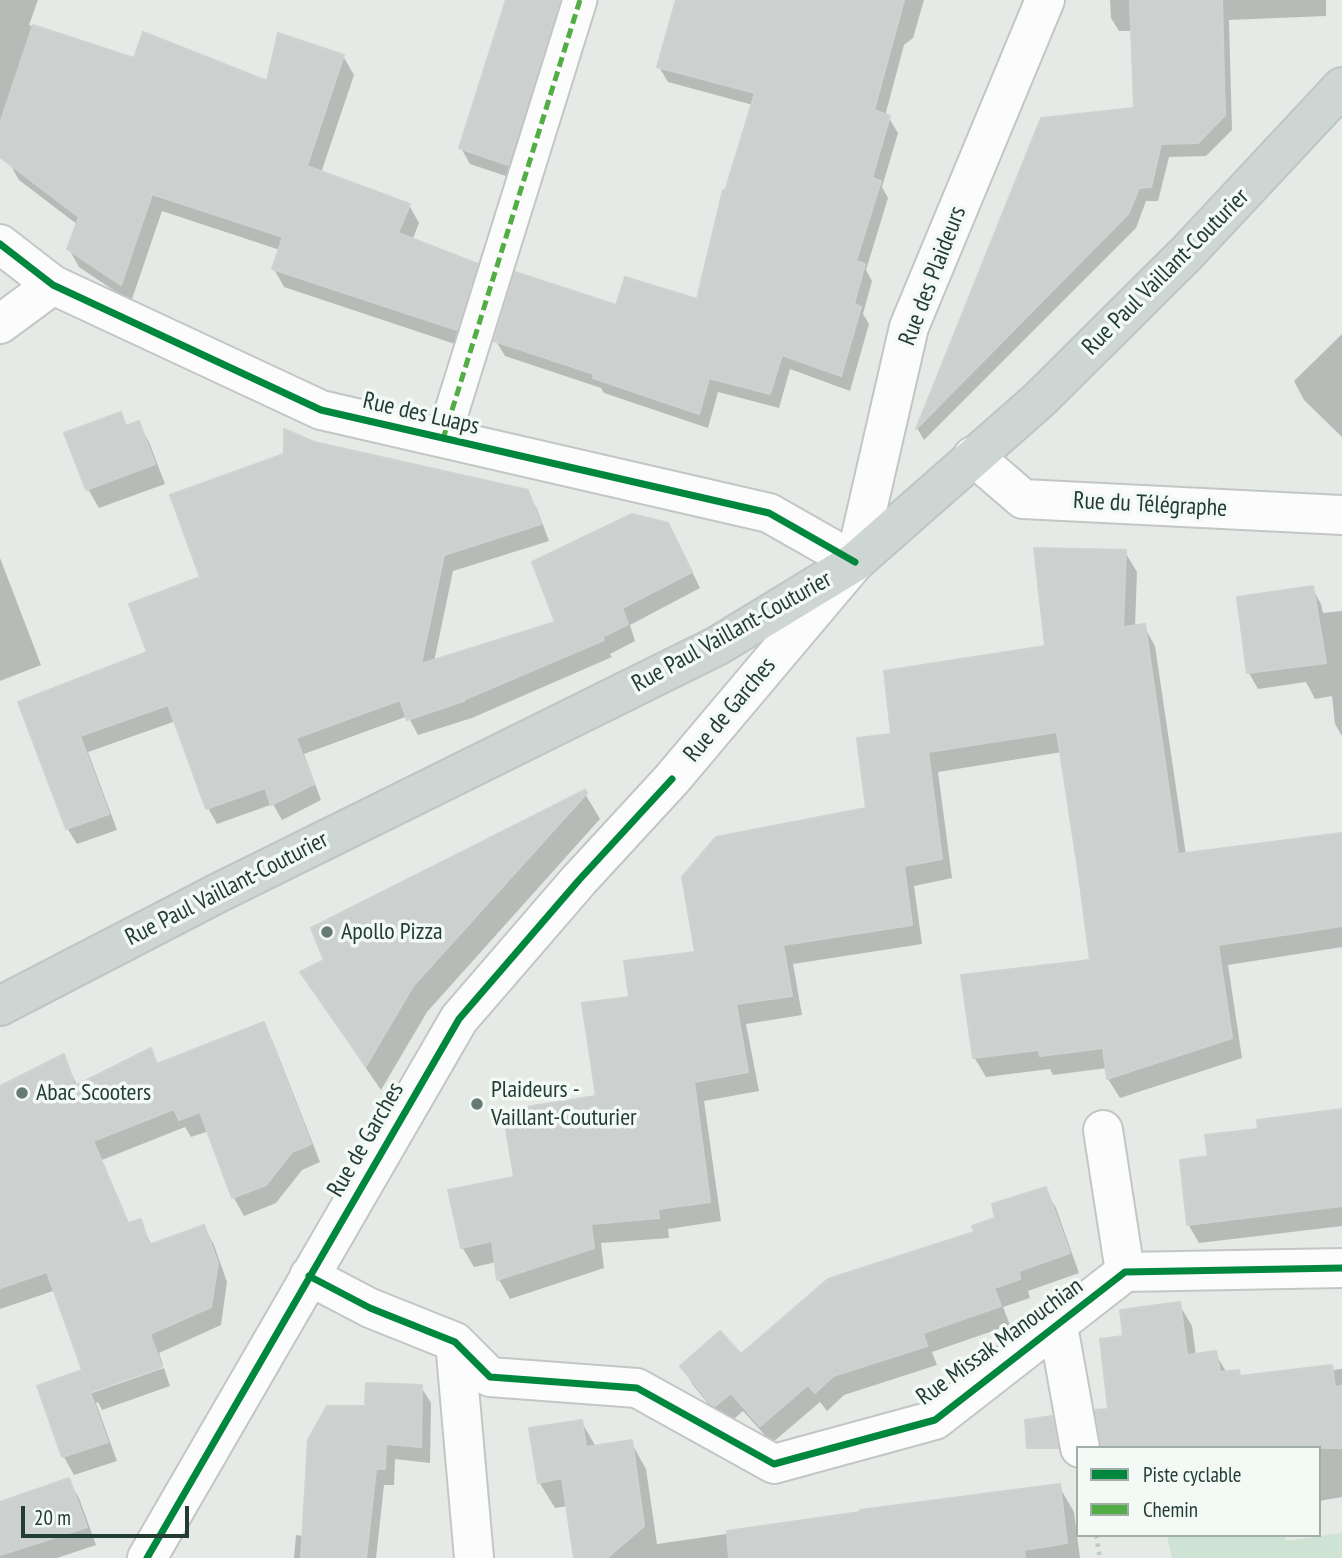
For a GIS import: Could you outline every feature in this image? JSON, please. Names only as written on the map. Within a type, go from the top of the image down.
[{"type":"main road","name":"Rue Paul Vaillant-Couturier","points":[[0,1006],[241,881],[717,646],[855,562],[1039,400],[1187,253],[1342,87]]},
{"type":"street","name":"Rue des Luaps","points":[[443,439],[580,0]]},
{"type":"street","name":"Rue des Plaideurs","points":[[855,562],[909,327],[1045,0]]},
{"type":"street","name":"Rue des Luaps","points":[[0,244],[53,285],[321,410],[769,513],[855,562]]},
{"type":"street","points":[[0,324],[53,285]]},
{"type":"street","name":"Rue du Télégraphe","points":[[973,456],[1023,499],[1342,515]]},
{"type":"street","name":"Rue de Garches","points":[[148,1558],[459,1019],[579,880],[672,779],[855,562]]},
{"type":"street","points":[[1103,1130],[1125,1272],[1342,1268]]},
{"type":"street","name":"Rue Missak Manouchian","points":[[309,1276],[370,1308],[455,1342],[490,1377],[637,1388],[774,1464],[935,1420],[1125,1272]]},
{"type":"street","name":"Rue Missak Manouchian","points":[[1058,1326],[1080,1446]]},
{"type":"street","points":[[455,1342],[474,1558]]},
{"type":"path","points":[[1096,1537],[1100,1558]]},
{"type":"green space","points":[[1342,1533],[1342,1558],[1172,1558],[1167,1537],[1286,1537],[1287,1541]]},
{"type":"building","points":[[506,0],[560,0],[508,165],[459,148]]},
{"type":"building","points":[[676,0],[904,0],[874,110],[890,116],[872,178],[881,181],[856,261],[865,264],[854,304],[861,307],[841,376],[782,355],[770,394],[709,378],[699,414],[593,378],[594,374],[494,341],[515,272],[616,305],[625,277],[697,299],[723,190],[725,191],[755,93],[657,67]]},
{"type":"building","points":[[1130,0],[1222,0],[1225,115],[1198,143],[1161,144],[1151,187],[1139,188],[1128,214],[916,429],[1041,118],[1134,108]]},
{"type":"building","points":[[33,25],[134,58],[143,32],[267,81],[278,33],[344,55],[307,166],[410,204],[398,233],[478,264],[457,330],[272,269],[283,237],[152,194],[121,285],[67,249],[79,217],[0,157],[0,124]]},
{"type":"building","points":[[121,412],[126,426],[139,421],[155,464],[86,490],[64,433]]},
{"type":"building","points":[[284,429],[314,442],[528,490],[541,524],[444,555],[421,664],[555,622],[532,562],[632,514],[668,523],[692,572],[622,608],[628,624],[602,637],[604,640],[464,701],[407,720],[400,700],[296,738],[314,784],[271,805],[265,788],[206,809],[168,705],[80,736],[109,814],[66,829],[18,702],[147,652],[129,604],[200,577],[170,495],[284,454]]},
{"type":"building","points":[[1034,548],[1126,550],[1123,627],[1145,624],[1178,854],[1342,833],[1342,926],[1218,945],[1232,1038],[1107,1079],[1103,1048],[1040,1056],[1039,1050],[973,1058],[961,975],[1090,960],[1078,869],[1057,732],[928,752],[942,859],[904,866],[912,925],[783,945],[792,996],[736,1004],[748,1072],[694,1082],[710,1202],[658,1209],[659,1218],[591,1224],[594,1248],[497,1280],[492,1241],[461,1248],[448,1190],[514,1177],[505,1123],[528,1118],[526,1107],[596,1096],[582,1003],[629,997],[624,961],[695,952],[682,877],[716,837],[866,808],[857,738],[891,734],[884,671],[1045,646]]},
{"type":"building","points":[[1313,586],[1326,663],[1247,673],[1237,597]]},
{"type":"building","points":[[585,790],[587,793],[413,986],[366,1066],[300,972],[324,960],[311,928]]},
{"type":"building","points":[[264,1022],[311,1144],[292,1152],[266,1185],[232,1198],[200,1112],[179,1120],[174,1109],[93,1141],[128,1223],[141,1219],[149,1245],[204,1225],[218,1263],[211,1307],[150,1334],[162,1367],[90,1392],[47,1272],[0,1288],[0,1086],[64,1054],[75,1086],[151,1048],[157,1064]]},
{"type":"building","points":[[1342,1109],[1342,1206],[1187,1225],[1180,1160],[1208,1156],[1205,1135],[1258,1129],[1257,1120]]},
{"type":"building","points":[[1046,1187],[1070,1253],[1019,1271],[1020,1279],[994,1288],[1001,1306],[923,1333],[927,1346],[833,1376],[815,1393],[808,1385],[760,1426],[731,1393],[715,1406],[711,1404],[680,1366],[720,1331],[741,1354],[828,1279],[974,1232],[972,1226],[995,1218],[992,1204]]},
{"type":"building","points":[[1180,1302],[1187,1355],[1216,1351],[1220,1372],[1239,1370],[1240,1376],[1332,1365],[1335,1387],[1342,1386],[1342,1448],[1101,1446],[1095,1410],[1108,1409],[1100,1339],[1123,1336],[1120,1310]]},
{"type":"building","points":[[82,1370],[108,1442],[62,1457],[37,1386]]},
{"type":"building","points":[[366,1383],[422,1385],[421,1447],[386,1444],[385,1469],[376,1469],[366,1558],[301,1558],[308,1440],[327,1406],[365,1406]]},
{"type":"building","points":[[1052,1416],[1058,1448],[1027,1448],[1025,1420]]},
{"type":"building","points":[[582,1420],[586,1447],[632,1440],[644,1526],[607,1558],[574,1558],[562,1478],[538,1483],[529,1428]]},
{"type":"building","points":[[69,1478],[87,1527],[0,1555],[0,1502]]},
{"type":"building","points":[[1060,1484],[1067,1543],[1024,1550],[1025,1558],[729,1558],[727,1531],[860,1510]]},
{"type":"marked path","points":[[443,439],[580,0]]},
{"type":"cycle path","points":[[0,244],[53,285],[321,410],[769,513],[855,562]]},
{"type":"cycle path","points":[[147,1558],[459,1019],[579,880],[672,779]]},
{"type":"cycle path","points":[[309,1276],[370,1308],[455,1342],[490,1377],[637,1388],[774,1464],[935,1420],[1125,1272],[1342,1268]]},
{"type":"place","name":"Apollo Pizza","points":[[327,932]]},
{"type":"place","name":"Abac Scooters","points":[[22,1093]]},
{"type":"place","name":"Plaideurs - Vaillant-Couturier","points":[[477,1104]]}]
